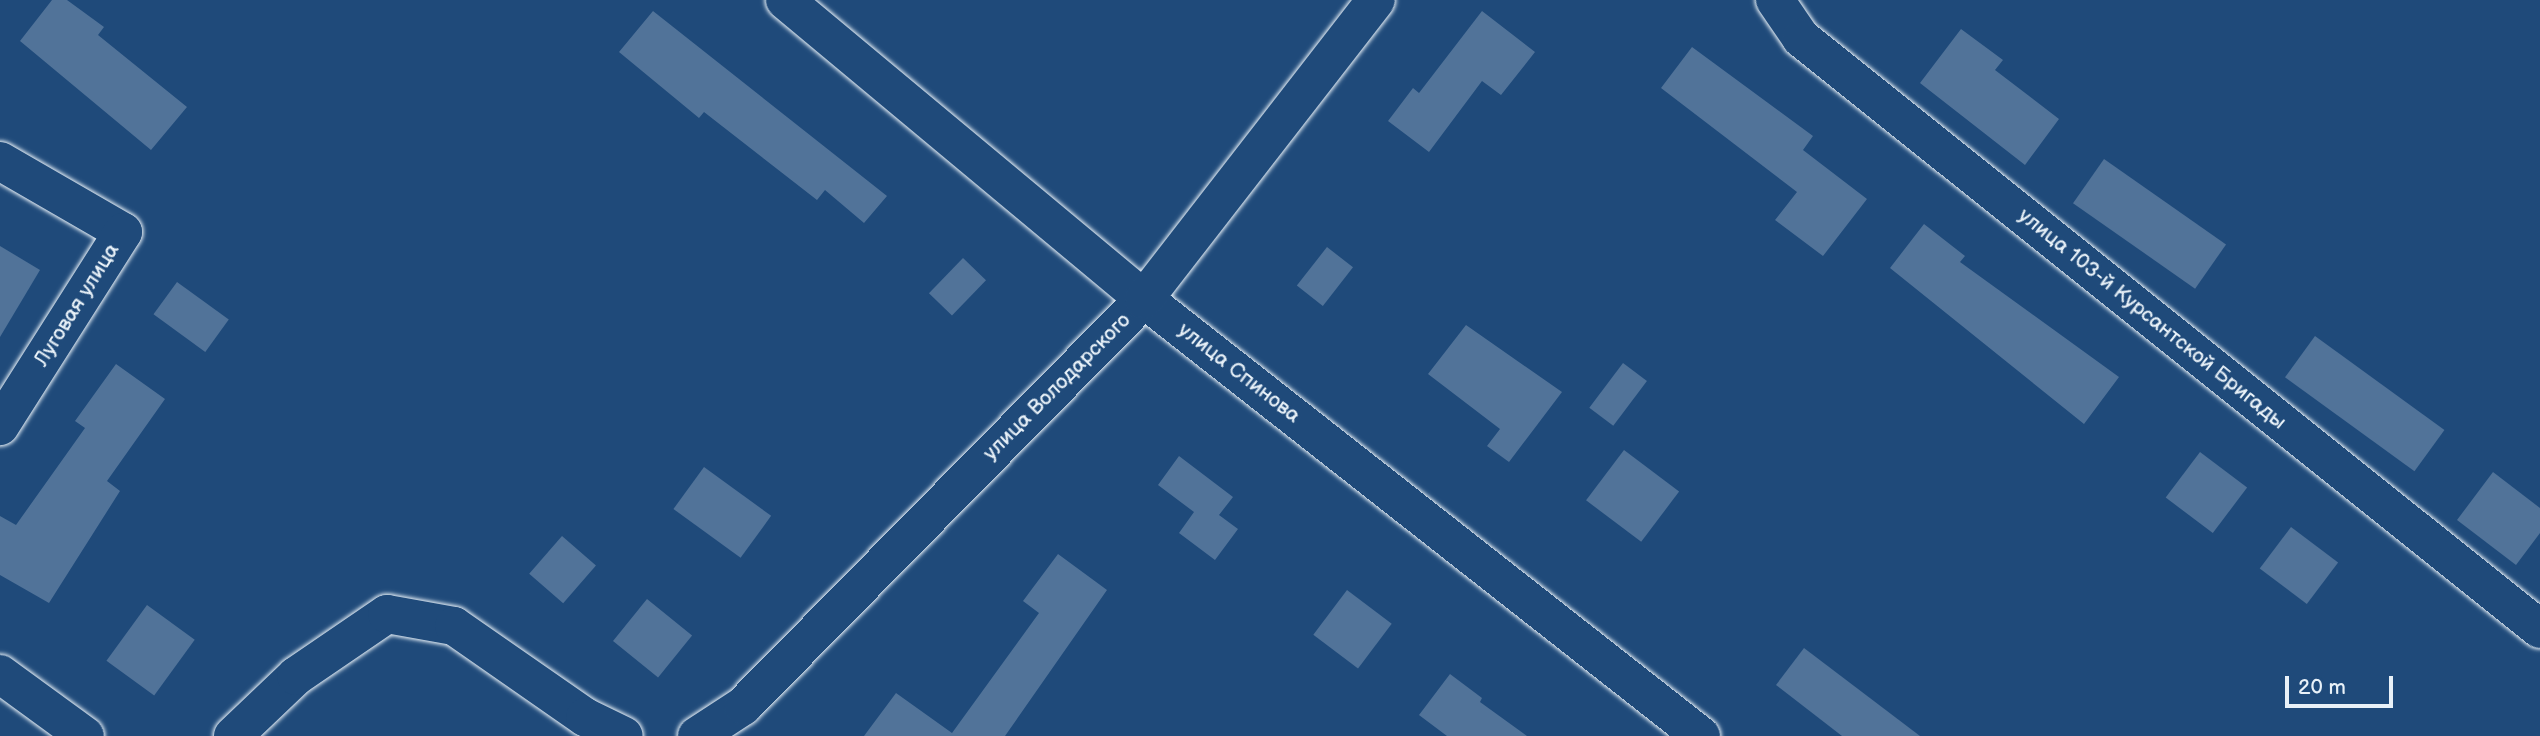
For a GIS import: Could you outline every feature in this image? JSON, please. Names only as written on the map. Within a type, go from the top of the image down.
[{"type":"street","name":"улица Спинова","points":[[785,0],[1144,299],[1701,736]]},
{"type":"street","name":"улица Володарского","points":[[697,736],[743,706],[1144,299],[1376,0]]},
{"type":"street","name":"улица 103-й Курсантской Бригады","points":[[1775,0],[1801,38],[2540,629]]},
{"type":"street","name":"Луговая улица","points":[[0,161],[123,232],[0,426]]},
{"type":"street","points":[[233,736],[296,676],[387,614],[454,626],[585,717],[624,736]]},
{"type":"street","points":[[0,674],[85,736]]},
{"type":"building","points":[[52,0],[67,0],[104,27],[98,35],[187,107],[151,150],[20,41]]},
{"type":"building","points":[[653,11],[887,196],[864,223],[825,190],[817,200],[704,112],[699,118],[619,52]]},
{"type":"building","points":[[1482,11],[1535,52],[1501,95],[1482,81],[1429,152],[1388,121],[1413,88],[1419,93]]},
{"type":"building","points":[[1961,29],[2003,60],[1995,70],[2059,119],[2025,165],[1920,83]]},
{"type":"building","points":[[1692,47],[1813,136],[1803,150],[1867,199],[1823,256],[1775,220],[1797,192],[1661,88]]},
{"type":"building","points":[[2104,159],[2226,244],[2195,289],[2073,203]]},
{"type":"building","points":[[1924,224],[1965,256],[1960,262],[2119,377],[2084,424],[1890,268]]},
{"type":"building","points":[[0,246],[40,270],[0,337]]},
{"type":"building","points":[[1327,247],[1353,267],[1323,306],[1297,286]]},
{"type":"building","points":[[963,258],[986,280],[952,315],[929,293]]},
{"type":"building","points":[[177,282],[229,320],[205,352],[153,314]]},
{"type":"building","points":[[1466,325],[1562,392],[1509,462],[1487,446],[1500,429],[1428,374]]},
{"type":"building","points":[[2315,336],[2444,430],[2414,471],[2285,377]]},
{"type":"building","points":[[1623,363],[1647,381],[1613,426],[1589,408]]},
{"type":"building","points":[[116,364],[165,399],[107,481],[120,491],[49,603],[0,575],[0,516],[16,525],[85,428],[75,421]]},
{"type":"building","points":[[1624,450],[1679,492],[1641,542],[1586,500]]},
{"type":"building","points":[[2200,452],[2247,488],[2213,533],[2166,498]]},
{"type":"building","points":[[1179,456],[1233,497],[1219,515],[1238,529],[1215,560],[1179,533],[1194,512],[1158,485]]},
{"type":"building","points":[[704,467],[771,516],[741,558],[673,509]]},
{"type":"building","points":[[2493,472],[2540,508],[2540,533],[2516,565],[2457,520]]},
{"type":"building","points":[[2291,527],[2338,563],[2307,604],[2260,569]]},
{"type":"building","points":[[562,536],[596,566],[563,603],[529,574]]},
{"type":"building","points":[[1058,554],[1107,590],[1005,736],[864,736],[896,693],[952,733],[1039,613],[1023,601]]},
{"type":"building","points":[[1347,590],[1392,624],[1358,668],[1313,635]]},
{"type":"building","points":[[647,599],[692,636],[658,677],[613,641]]},
{"type":"building","points":[[147,605],[195,640],[154,696],[106,661]]},
{"type":"building","points":[[1804,648],[1920,736],[1842,736],[1776,685]]},
{"type":"building","points":[[1450,674],[1482,698],[1480,702],[1527,736],[1447,736],[1419,715]]}]
